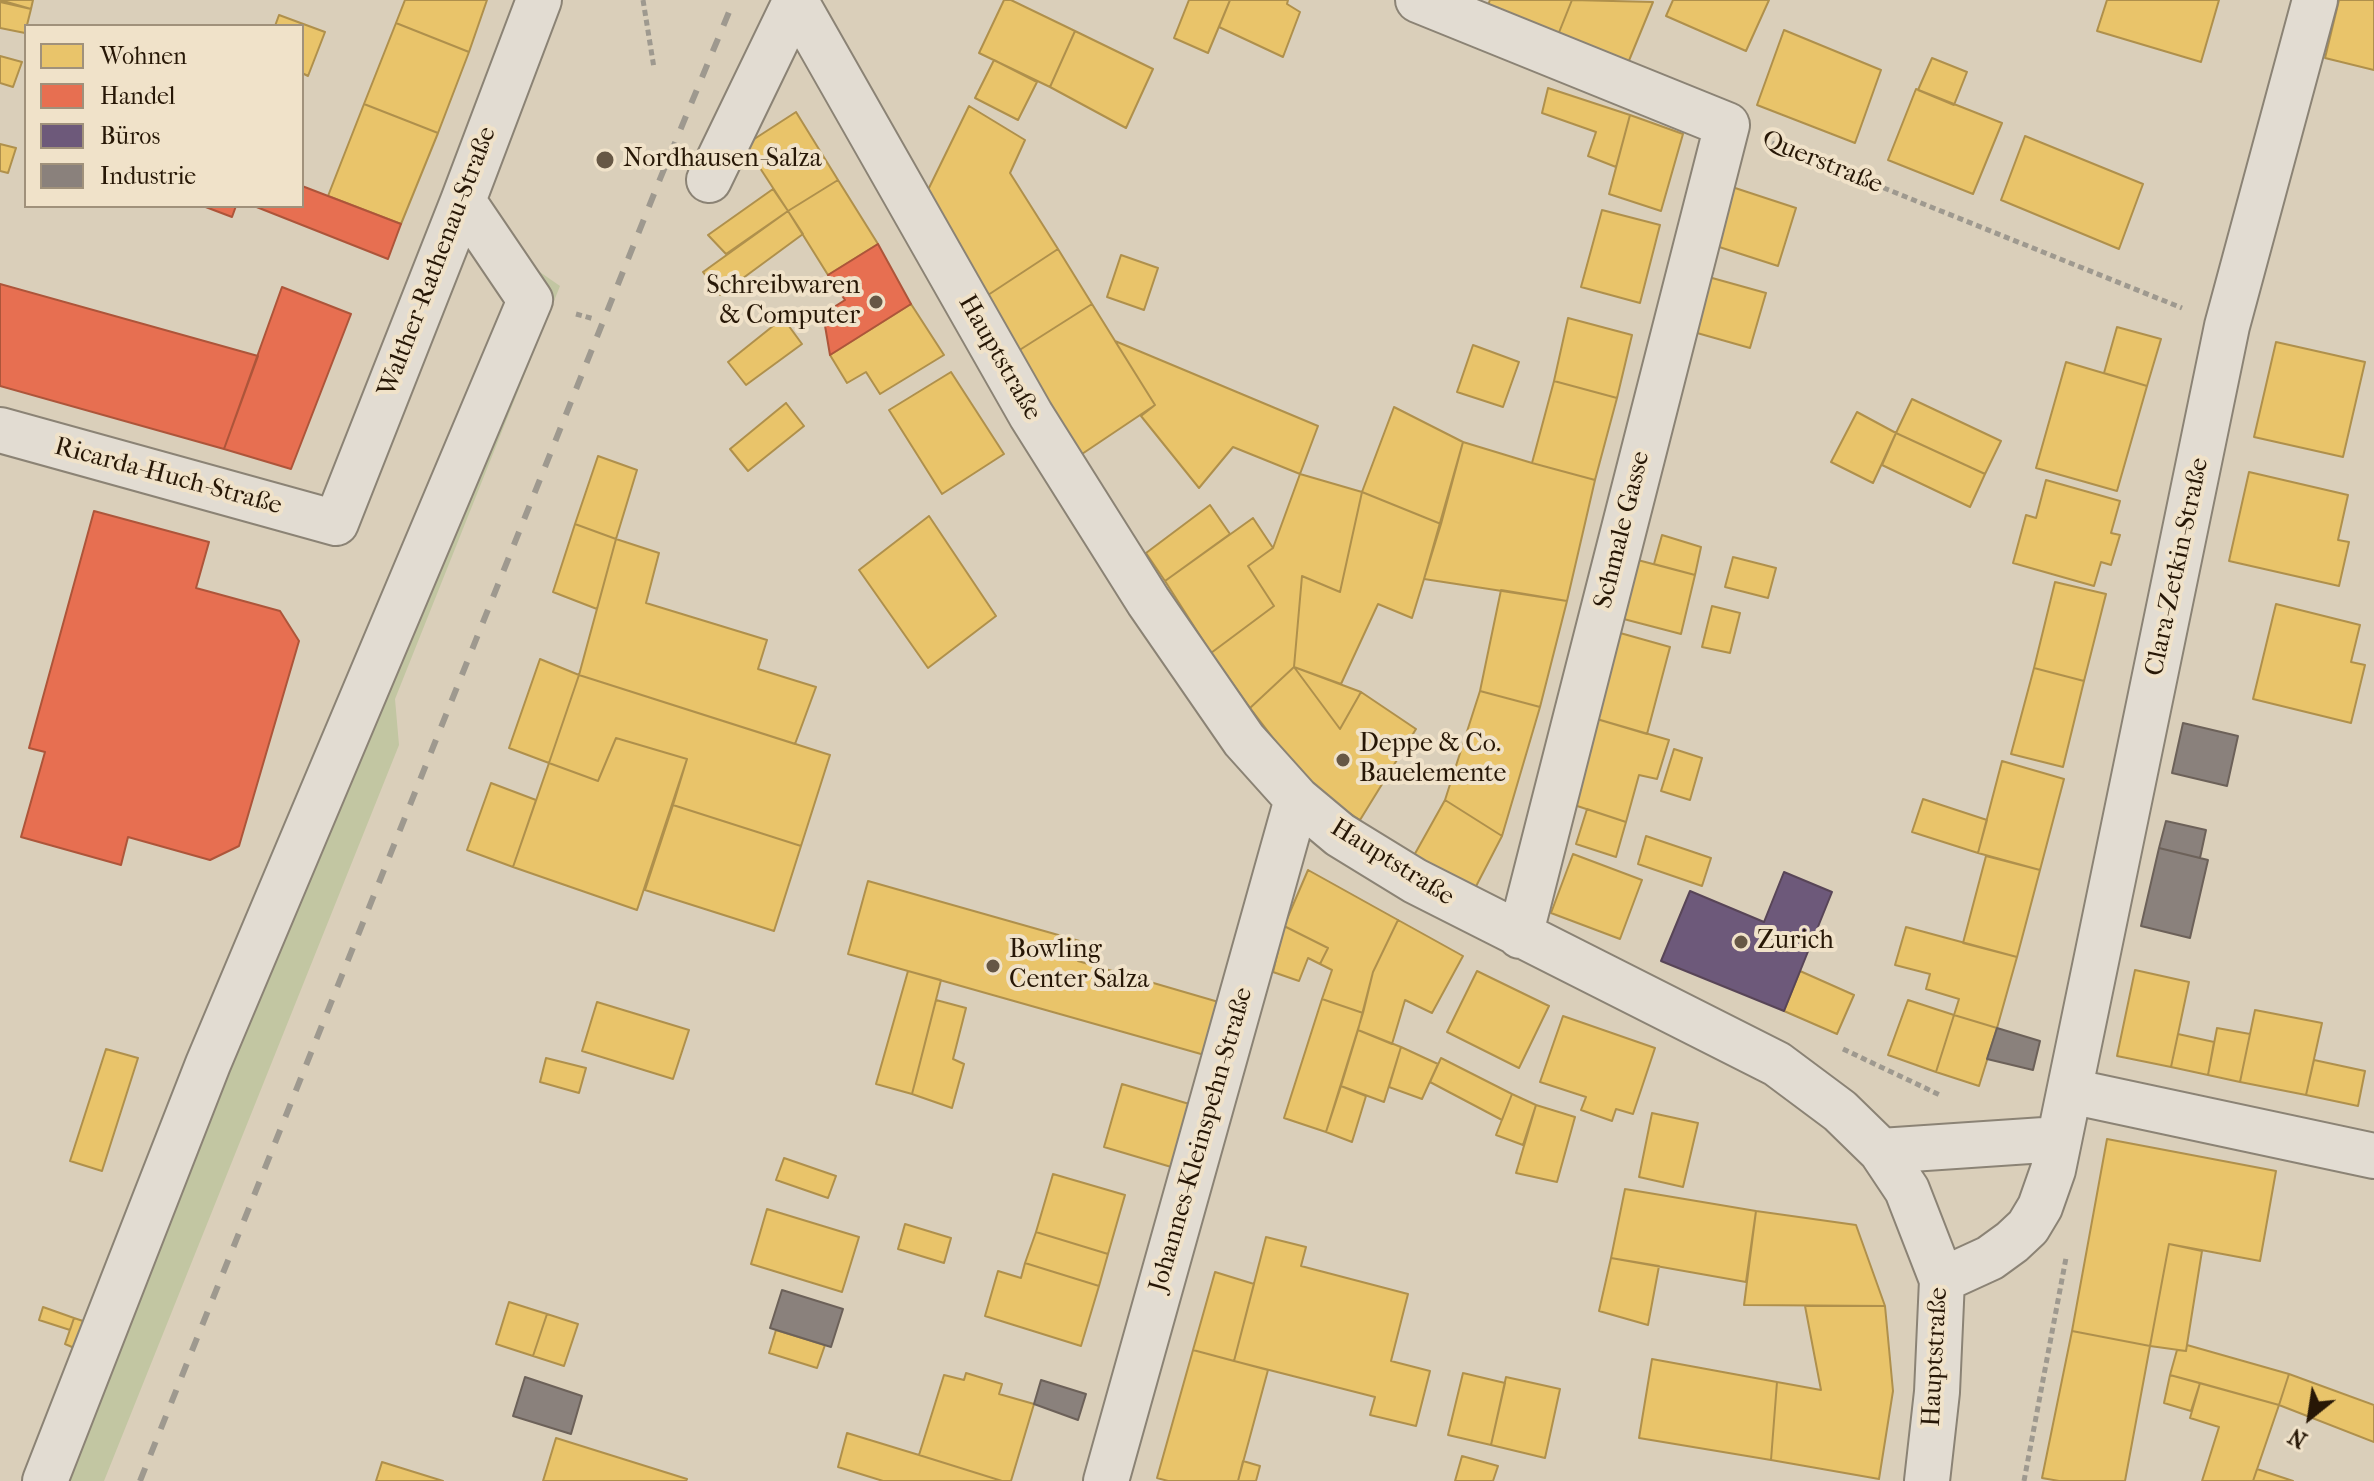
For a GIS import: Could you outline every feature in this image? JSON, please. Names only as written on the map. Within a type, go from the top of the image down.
[{"type":"street","name":"Walther-Rathenau-Straße","points":[[336,523],[539,0]]},
{"type":"street","points":[[709,180],[796,0]]},
{"type":"street","name":"Hauptstraße","points":[[796,0],[1031,415],[1148,601],[1244,740],[1297,799],[1340,835],[1415,881],[1777,1064],[1840,1111],[1881,1151],[1907,1190],[1942,1280],[1937,1392],[1927,1481]]},
{"type":"street","name":"Querstraße","points":[[1418,0],[1727,125]]},
{"type":"street","name":"Clara-Zetkin-Straße","points":[[1942,1280],[1990,1258],[2012,1242],[2028,1227],[2047,1189],[2070,1091],[2227,326],[2315,0]]},
{"type":"street","name":"Schmale Gasse","points":[[1520,936],[1727,125]]},
{"type":"street","points":[[45,1481],[208,1064],[530,300],[463,201]]},
{"type":"street","name":"Ricarda-Huch-Straße","points":[[0,430],[336,523]]},
{"type":"street","name":"Johannes-Kleinspehn-Straße","points":[[1106,1481],[1297,799]]},
{"type":"street","points":[[2070,1091],[2374,1156]]},
{"type":"street","points":[[1881,1151],[2059,1139]]},
{"type":"path","points":[[643,0],[654,68]]},
{"type":"path","name":"Querstraße","points":[[1727,125],[2227,326]]},
{"type":"path","points":[[2024,1481],[2068,1248]]},
{"type":"green space","points":[[537,270],[560,286],[395,699],[399,745],[104,1481],[35,1481],[198,1061]]},
{"type":"building: Wohnen","points":[[0,0],[33,0],[31,9]]},
{"type":"building: Wohnen","points":[[405,0],[487,0],[469,52],[396,23]]},
{"type":"building: Wohnen","points":[[1004,0],[1011,0],[1075,31],[1050,87],[979,53]]},
{"type":"building: Wohnen","points":[[1189,0],[1230,0],[1208,53],[1174,38]]},
{"type":"building: Wohnen","points":[[1230,0],[1288,0],[1287,4],[1300,12],[1283,57],[1219,27]]},
{"type":"building: Wohnen","points":[[1490,0],[1572,0],[1558,35],[1488,5]]},
{"type":"building: Wohnen","points":[[1572,0],[1653,2],[1628,63],[1558,35]]},
{"type":"building: Wohnen","points":[[1673,0],[1769,0],[1746,51],[1666,16]]},
{"type":"building: Wohnen","points":[[2107,0],[2219,0],[2201,62],[2097,31]]},
{"type":"building: Wohnen","points":[[2339,0],[2374,0],[2374,70],[2325,58]]},
{"type":"building: Wohnen","points":[[0,2],[31,9],[27,24],[24,24],[24,33],[0,28]]},
{"type":"building: Wohnen","points":[[279,15],[303,24],[276,24]]},
{"type":"building: Wohnen","points":[[396,23],[469,52],[438,133],[364,104]]},
{"type":"building: Wohnen","points":[[304,24],[325,32],[308,76],[304,74]]},
{"type":"building: Wohnen","points":[[1784,30],[1881,70],[1855,143],[1757,105]]},
{"type":"building: Wohnen","points":[[1075,31],[1153,69],[1126,128],[1050,87]]},
{"type":"building: Wohnen","points":[[0,56],[22,62],[13,87],[0,83]]},
{"type":"building: Wohnen","points":[[1932,58],[1967,72],[1954,105],[1918,90]]},
{"type":"building: Wohnen","points":[[994,60],[1037,82],[1018,120],[975,98]]},
{"type":"building: Wohnen","points":[[1548,88],[1630,115],[1616,167],[1588,156],[1596,132],[1542,113]]},
{"type":"building: Wohnen","points":[[1916,89],[2002,123],[1973,194],[1888,160]]},
{"type":"building: Wohnen","points":[[364,104],[438,133],[401,224],[328,196]]},
{"type":"building: Wohnen","points":[[969,106],[1025,140],[1010,173],[1058,249],[985,297],[927,192]]},
{"type":"building: Wohnen","points":[[796,112],[838,180],[788,211],[745,145]]},
{"type":"building: Wohnen","points":[[1630,115],[1683,134],[1661,211],[1609,194]]},
{"type":"building: Wohnen","points":[[2025,136],[2143,184],[2119,249],[2001,200]]},
{"type":"building: Wohnen","points":[[0,144],[16,148],[8,173],[0,171]]},
{"type":"building: Wohnen","points":[[838,180],[878,244],[828,275],[788,211]]},
{"type":"building: Wohnen","points":[[1729,186],[1796,208],[1778,266],[1710,244]]},
{"type":"building: Wohnen","points":[[773,189],[788,211],[726,254],[708,235]]},
{"type":"building: Wohnen","points":[[1602,210],[1660,225],[1640,303],[1581,287]]},
{"type":"building: Wohnen","points":[[788,211],[803,234],[720,295],[703,272]]},
{"type":"building: Wohnen","points":[[1058,249],[1092,304],[1018,351],[985,297]]},
{"type":"building: Wohnen","points":[[1121,255],[1158,268],[1144,310],[1107,297]]},
{"type":"building: Wohnen","points":[[1705,276],[1766,293],[1750,348],[1690,331]]},
{"type":"building: Wohnen","points":[[911,304],[944,355],[880,394],[866,372],[847,383],[830,355]]},
{"type":"building: Wohnen","points":[[1092,304],[1155,405],[1079,456],[1018,351]]},
{"type":"building: Wohnen","points":[[783,318],[802,344],[746,385],[728,362]]},
{"type":"building: Wohnen","points":[[1568,318],[1632,335],[1617,398],[1554,381]]},
{"type":"building: Wohnen","points":[[2117,327],[2161,339],[2147,386],[2104,373]]},
{"type":"building: Wohnen","points":[[1115,341],[1318,426],[1300,474],[1233,447],[1199,488],[1141,416],[1155,405]]},
{"type":"building: Wohnen","points":[[2276,342],[2365,362],[2343,457],[2254,437]]},
{"type":"building: Wohnen","points":[[1473,345],[1519,362],[1503,407],[1457,392]]},
{"type":"building: Wohnen","points":[[2066,362],[2147,386],[2117,491],[2036,468]]},
{"type":"building: Wohnen","points":[[951,372],[1004,454],[942,494],[889,410]]},
{"type":"building: Wohnen","points":[[1554,381],[1617,398],[1595,480],[1532,463]]},
{"type":"building: Wohnen","points":[[1912,399],[2001,441],[1985,474],[1896,433]]},
{"type":"building: Wohnen","points":[[786,403],[804,426],[748,471],[730,449]]},
{"type":"building: Wohnen","points":[[1394,407],[1463,442],[1441,524],[1362,492]]},
{"type":"building: Wohnen","points":[[1857,412],[1896,433],[1873,483],[1831,462]]},
{"type":"building: Wohnen","points":[[1896,433],[1985,474],[1970,507],[1882,465]]},
{"type":"building: Wohnen","points":[[1463,442],[1595,480],[1567,601],[1424,579]]},
{"type":"building: Wohnen","points":[[598,456],[637,470],[616,539],[575,524]]},
{"type":"building: Wohnen","points":[[2249,472],[2348,495],[2338,540],[2349,542],[2339,586],[2229,561]]},
{"type":"building: Wohnen","points":[[1300,474],[1362,492],[1340,592],[1302,576],[1294,667],[1250,708],[1211,653],[1274,606],[1248,566],[1273,548]]},
{"type":"building: Wohnen","points":[[2046,480],[2120,501],[2111,533],[2120,535],[2111,565],[2101,562],[2094,586],[2013,563],[2026,515],[2036,518]]},
{"type":"building: Wohnen","points":[[1362,492],[1441,524],[1412,618],[1378,604],[1341,684],[1294,667],[1302,576],[1340,592]]},
{"type":"building: Wohnen","points":[[1210,505],[1230,534],[1165,581],[1146,553]]},
{"type":"building: Wohnen","points":[[929,516],[996,616],[928,668],[859,570]]},
{"type":"building: Wohnen","points":[[1253,518],[1273,548],[1248,566],[1274,606],[1211,653],[1165,581]]},
{"type":"building: Wohnen","points":[[575,524],[616,539],[597,609],[553,592]]},
{"type":"building: Wohnen","points":[[1662,535],[1701,547],[1695,575],[1654,564]]},
{"type":"building: Wohnen","points":[[616,539],[659,553],[646,603],[767,640],[758,669],[816,687],[795,744],[579,675]]},
{"type":"building: Wohnen","points":[[1733,557],[1776,568],[1768,598],[1725,587]]},
{"type":"building: Wohnen","points":[[1630,558],[1695,575],[1681,634],[1616,617]]},
{"type":"building: Wohnen","points":[[2055,582],[2106,594],[2084,681],[2034,668]]},
{"type":"building: Wohnen","points":[[1501,590],[1567,601],[1540,707],[1480,691]]},
{"type":"building: Wohnen","points":[[2276,604],[2360,625],[2351,662],[2365,665],[2351,723],[2253,699]]},
{"type":"building: Wohnen","points":[[1712,606],[1740,613],[1730,653],[1702,647]]},
{"type":"building: Wohnen","points":[[1613,631],[1670,647],[1647,734],[1590,717]]},
{"type":"building: Wohnen","points":[[540,659],[579,675],[549,763],[509,748]]},
{"type":"building: Wohnen","name":"Deppe & Co. Bauelemente","points":[[1294,667],[1340,729],[1361,692],[1416,729],[1360,820],[1313,790],[1250,708]]},
{"type":"building: Wohnen","points":[[1294,667],[1361,692],[1340,729]]},
{"type":"building: Wohnen","points":[[2034,668],[2084,681],[2063,767],[2011,754]]},
{"type":"building: Wohnen","points":[[579,675],[830,755],[801,846],[673,805],[687,759],[616,738],[598,781],[549,763]]},
{"type":"building: Wohnen","points":[[1480,691],[1540,707],[1502,836],[1445,800]]},
{"type":"building: Wohnen","points":[[1590,717],[1669,740],[1657,779],[1639,775],[1626,822],[1568,803]]},
{"type":"building: Wohnen","points":[[616,738],[687,759],[637,910],[513,867],[549,763],[598,781]]},
{"type":"building: Wohnen","points":[[1674,749],[1702,758],[1690,800],[1661,791]]},
{"type":"building: Wohnen","points":[[2002,761],[2064,779],[2040,870],[1978,853]]},
{"type":"building: Wohnen","points":[[491,783],[536,800],[513,867],[467,850]]},
{"type":"building: Wohnen","points":[[1923,799],[1987,820],[1978,853],[1912,832]]},
{"type":"building: Wohnen","points":[[1445,800],[1502,836],[1471,896],[1412,859]]},
{"type":"building: Wohnen","points":[[673,805],[801,846],[774,931],[645,890]]},
{"type":"building: Wohnen","points":[[1587,809],[1626,822],[1616,857],[1576,844]]},
{"type":"building: Wohnen","points":[[1646,836],[1711,858],[1702,886],[1638,864]]},
{"type":"building: Wohnen","points":[[1573,854],[1642,880],[1620,939],[1551,913]]},
{"type":"building: Wohnen","points":[[1986,856],[2040,870],[2017,957],[1963,943]]},
{"type":"building: Wohnen","points":[[1308,870],[1398,920],[1373,972],[1363,1013],[1322,999],[1332,970],[1320,964],[1328,948],[1284,926]]},
{"type":"building: Wohnen","name":"Bowling Center Salza","points":[[868,881],[1083,942],[1078,961],[1222,1003],[1208,1056],[848,954]]},
{"type":"building: Wohnen","points":[[1398,920],[1463,956],[1432,1013],[1405,1000],[1392,1044],[1358,1030],[1373,972]]},
{"type":"building: Wohnen","points":[[1284,926],[1328,948],[1320,964],[1308,958],[1299,981],[1273,972]]},
{"type":"building: Wohnen","points":[[1906,927],[2017,957],[1997,1028],[1954,1015],[1959,999],[1926,989],[1930,974],[1895,965]]},
{"type":"building: Wohnen","points":[[2135,970],[2189,982],[2171,1067],[2117,1056]]},
{"type":"building: Wohnen","points":[[908,971],[941,980],[912,1094],[876,1084]]},
{"type":"building: Wohnen","points":[[1477,971],[1549,1006],[1519,1068],[1447,1032]]},
{"type":"building: Wohnen","points":[[1800,971],[1854,995],[1837,1034],[1784,1011]]},
{"type":"building: Wohnen","points":[[1322,999],[1363,1013],[1326,1132],[1284,1118]]},
{"type":"building: Wohnen","points":[[936,1000],[966,1008],[953,1059],[964,1064],[952,1108],[912,1094]]},
{"type":"building: Wohnen","points":[[1908,1000],[1954,1015],[1936,1072],[1888,1055]]},
{"type":"building: Wohnen","points":[[597,1002],[689,1030],[673,1079],[582,1051]]},
{"type":"building: Wohnen","points":[[2255,1010],[2322,1023],[2306,1095],[2240,1082]]},
{"type":"building: Wohnen","points":[[1954,1015],[1997,1028],[1979,1086],[1936,1072]]},
{"type":"building: Wohnen","points":[[1563,1016],[1655,1048],[1633,1114],[1616,1109],[1612,1121],[1581,1110],[1586,1097],[1540,1082]]},
{"type":"building: Wohnen","points":[[2217,1028],[2250,1034],[2240,1082],[2208,1075]]},
{"type":"building: Wohnen","points":[[1358,1030],[1401,1047],[1384,1102],[1341,1086]]},
{"type":"building: Wohnen","points":[[2178,1034],[2214,1042],[2208,1075],[2171,1067]]},
{"type":"building: Wohnen","points":[[1401,1047],[1438,1064],[1422,1099],[1389,1087]]},
{"type":"building: Wohnen","points":[[106,1049],[138,1058],[102,1171],[70,1161]]},
{"type":"building: Wohnen","points":[[546,1058],[586,1068],[579,1093],[540,1082]]},
{"type":"building: Wohnen","points":[[1441,1058],[1512,1094],[1502,1120],[1430,1082]]},
{"type":"building: Wohnen","points":[[2314,1060],[2365,1071],[2358,1106],[2306,1095]]},
{"type":"building: Wohnen","points":[[1122,1084],[1196,1106],[1178,1169],[1104,1147]]},
{"type":"building: Wohnen","points":[[1341,1086],[1366,1096],[1352,1142],[1326,1132]]},
{"type":"building: Wohnen","points":[[1512,1094],[1536,1105],[1523,1145],[1496,1135]]},
{"type":"building: Wohnen","points":[[1536,1105],[1575,1117],[1557,1182],[1516,1173]]},
{"type":"building: Wohnen","points":[[1652,1113],[1698,1123],[1683,1187],[1639,1177]]},
{"type":"building: Wohnen","points":[[2107,1139],[2276,1171],[2260,1261],[2169,1244],[2150,1346],[2072,1331]]},
{"type":"building: Wohnen","points":[[784,1158],[836,1176],[828,1198],[776,1180]]},
{"type":"building: Wohnen","points":[[1053,1174],[1125,1195],[1108,1254],[1036,1232]]},
{"type":"building: Wohnen","points":[[1625,1189],[1756,1211],[1746,1282],[1611,1258]]},
{"type":"building: Wohnen","points":[[767,1209],[859,1237],[842,1292],[751,1264]]},
{"type":"building: Wohnen","points":[[1756,1211],[1856,1225],[1885,1306],[1744,1305]]},
{"type":"building: Wohnen","points":[[905,1224],[951,1238],[944,1263],[898,1249]]},
{"type":"building: Wohnen","points":[[1036,1232],[1108,1254],[1099,1286],[1025,1263]]},
{"type":"building: Wohnen","points":[[1266,1237],[1306,1247],[1301,1266],[1408,1294],[1391,1361],[1430,1371],[1416,1426],[1370,1415],[1375,1397],[1234,1361]]},
{"type":"building: Wohnen","points":[[2169,1244],[2202,1251],[2186,1351],[2150,1346]]},
{"type":"building: Wohnen","points":[[1611,1258],[1659,1266],[1648,1325],[1599,1311]]},
{"type":"building: Wohnen","points":[[1025,1263],[1099,1286],[1081,1346],[985,1316],[998,1271],[1021,1278]]},
{"type":"building: Wohnen","points":[[1215,1272],[1254,1284],[1234,1361],[1193,1350]]},
{"type":"building: Wohnen","points":[[509,1302],[547,1314],[533,1356],[496,1344]]},
{"type":"building: Wohnen","points":[[1805,1306],[1885,1306],[1893,1391],[1879,1479],[1771,1460],[1777,1382],[1821,1390]]},
{"type":"building: Wohnen","points":[[43,1307],[74,1318],[70,1330],[39,1320]]},
{"type":"building: Wohnen","points":[[547,1314],[578,1324],[564,1366],[533,1356]]},
{"type":"building: Wohnen","points":[[74,1318],[89,1323],[79,1350],[65,1344]]},
{"type":"building: Wohnen","points":[[776,1330],[825,1345],[817,1368],[769,1353]]},
{"type":"building: Wohnen","points":[[2072,1331],[2150,1346],[2125,1481],[2042,1478]]},
{"type":"building: Wohnen","points":[[2187,1345],[2289,1374],[2279,1405],[2170,1375],[2177,1350],[2186,1351]]},
{"type":"building: Wohnen","points":[[1193,1350],[1268,1370],[1238,1481],[1168,1481],[1157,1478]]},
{"type":"building: Wohnen","points":[[1652,1359],[1777,1382],[1771,1460],[1639,1438]]},
{"type":"building: Wohnen","points":[[966,1373],[1002,1384],[999,1394],[1034,1404],[1011,1481],[1002,1481],[919,1455],[944,1375],[964,1380]]},
{"type":"building: Wohnen","points":[[1463,1373],[1505,1383],[1491,1445],[1448,1435]]},
{"type":"building: Wohnen","points":[[2289,1374],[2374,1405],[2374,1442],[2279,1405]]},
{"type":"building: Wohnen","points":[[2170,1375],[2200,1383],[2191,1411],[2164,1403]]},
{"type":"building: Wohnen","points":[[1506,1377],[1560,1389],[1545,1458],[1491,1445]]},
{"type":"building: Wohnen","points":[[2200,1383],[2279,1405],[2253,1481],[2202,1481],[2219,1427],[2190,1418]]},
{"type":"building: Wohnen","points":[[847,1433],[1002,1481],[883,1481],[838,1467]]},
{"type":"building: Wohnen","points":[[556,1438],[687,1479],[543,1481]]},
{"type":"building: Wohnen","points":[[1462,1456],[1498,1466],[1493,1481],[1455,1481]]},
{"type":"building: Wohnen","points":[[1243,1461],[1260,1466],[1256,1481],[1238,1481]]},
{"type":"building: Wohnen","points":[[382,1462],[443,1481],[376,1481]]},
{"type":"building: Wohnen","points":[[2257,1469],[2293,1481],[2253,1481]]},
{"type":"building: Handel","points":[[304,187],[401,224],[388,259],[259,208],[304,208]]},
{"type":"building: Handel","points":[[208,208],[235,208],[232,217]]},
{"type":"building: Handel","name":"Schreibwaren & Computer","points":[[878,244],[911,304],[830,355],[823,314],[845,300],[828,275]]},
{"type":"building: Handel","points":[[0,284],[258,356],[224,449],[0,386]]},
{"type":"building: Handel","points":[[282,287],[351,314],[291,469],[224,449]]},
{"type":"building: Handel","points":[[94,511],[209,542],[196,588],[280,611],[299,641],[239,846],[210,860],[128,837],[121,865],[21,837],[45,752],[29,748]]},
{"type":"building: Büros","name":"Zurich","points":[[1784,872],[1832,892],[1784,1011],[1661,961],[1690,891],[1764,922]]},
{"type":"building: Industrie","points":[[2183,723],[2238,736],[2227,786],[2172,773]]},
{"type":"building: Industrie","points":[[2166,821],[2206,830],[2200,858],[2159,848]]},
{"type":"building: Industrie","points":[[2159,848],[2208,860],[2190,938],[2141,926]]},
{"type":"building: Industrie","points":[[1997,1028],[2040,1041],[2033,1070],[1987,1059]]},
{"type":"building: Industrie","points":[[782,1290],[843,1309],[831,1347],[770,1328]]},
{"type":"building: Industrie","points":[[525,1377],[582,1396],[571,1434],[513,1416]]},
{"type":"building: Industrie","points":[[1041,1380],[1086,1394],[1078,1420],[1034,1404]]},
{"type":"railway","points":[[140,1481],[734,0]]},
{"type":"place","name":"Nordhausen-Salza","points":[[605,160]]},
{"type":"place","name":"Schreibwaren & Computer","points":[[876,302]]},
{"type":"place","name":"Deppe & Co. Bauelemente","points":[[1343,760]]},
{"type":"place","name":"Zurich","points":[[1741,942]]},
{"type":"place","name":"Bowling Center Salza","points":[[993,966]]}]
